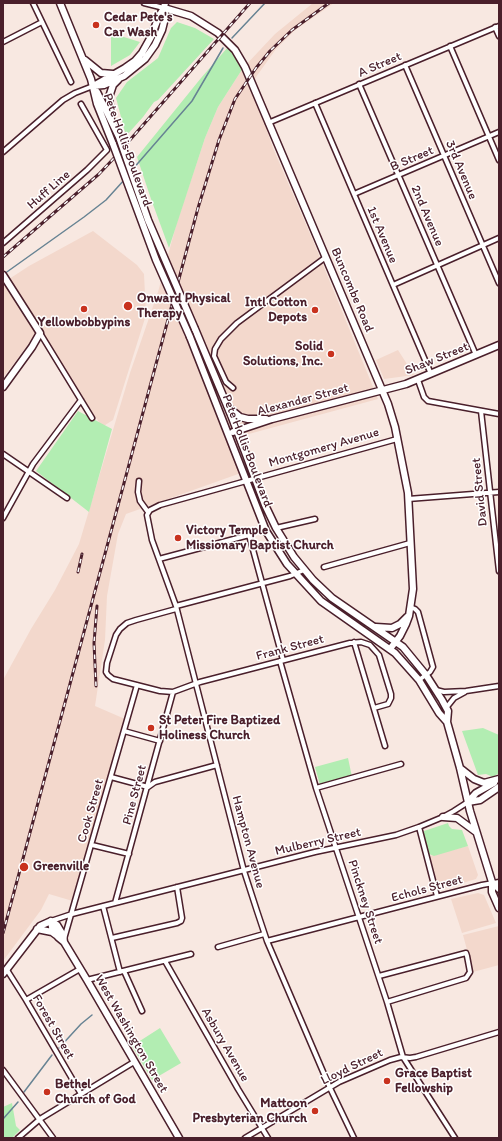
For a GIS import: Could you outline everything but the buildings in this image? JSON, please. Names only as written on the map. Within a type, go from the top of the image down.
[{"type":"main road","points":[[60,3],[93,86],[104,85],[139,65],[155,45],[166,18],[165,6]]},
{"type":"main road","name":"Buncombe Road","points":[[165,6],[191,16],[218,32],[228,41],[246,67],[268,123],[383,390],[397,438],[408,499],[413,589],[408,616],[396,642],[390,649]]},
{"type":"main road","points":[[83,58],[101,73],[116,77]]},
{"type":"main road","points":[[111,121],[109,98],[116,77]]},
{"type":"main road","name":"Pete Hollis Boulevard","points":[[93,86],[119,137],[148,220],[195,329],[276,528],[294,557],[313,580],[332,598],[403,647],[436,690],[448,711],[447,722],[476,832],[499,889]]},
{"type":"main road","name":"Pete Hollis Boulevard","points":[[93,86],[97,104],[151,246],[229,433],[266,531],[287,564],[321,601],[390,649],[419,680],[438,713],[447,722]]},
{"type":"main road","points":[[3,276],[40,333],[32,347],[3,387]]},
{"type":"main road","name":"Shaw Street","points":[[383,390],[418,380],[499,345]]},
{"type":"main road","name":"Alexander Street","points":[[229,433],[272,419],[383,390]]},
{"type":"main road","points":[[226,404],[240,417],[248,419],[272,419]]},
{"type":"main road","points":[[374,626],[392,628],[400,624],[408,616]]},
{"type":"main road","points":[[460,768],[474,779],[484,784],[499,780]]},
{"type":"main road","points":[[468,802],[476,793],[499,780]]},
{"type":"main road","points":[[468,802],[480,800],[499,787]]},
{"type":"main road","points":[[443,817],[457,818],[476,832]]},
{"type":"main road","name":"Pete Hollis Boulevard","points":[[496,882],[492,892],[499,908]]},
{"type":"main road","points":[[5,972],[37,928],[51,920]]},
{"type":"main road","name":"West Washington Street","points":[[51,920],[52,927],[58,937],[64,942],[80,968],[179,1138]]},
{"type":"main road","name":"West Washington Street","points":[[51,920],[57,925],[63,934],[64,942]]},
{"type":"main road","points":[[37,928],[52,932],[58,937]]},
{"type":"street","points":[[33,3],[70,82]]},
{"type":"street","name":"Buncombe Road","points":[[144,3],[165,6]]},
{"type":"street","points":[[3,42],[42,22]]},
{"type":"street","points":[[497,27],[499,36]]},
{"type":"street","name":"A Street","points":[[268,123],[497,27]]},
{"type":"street","points":[[450,46],[499,160]]},
{"type":"street","name":"3rd Avenue","points":[[405,65],[499,283]]},
{"type":"street","name":"2nd Avenue","points":[[359,84],[476,355]]},
{"type":"street","points":[[3,152],[63,100],[75,93],[93,86]]},
{"type":"street","name":"1st Avenue","points":[[315,103],[431,374]]},
{"type":"street","name":"Huff Line","points":[[3,243],[88,170],[107,150],[81,104]]},
{"type":"street","name":"B Street","points":[[354,194],[499,132]]},
{"type":"street","points":[[393,285],[499,238]]},
{"type":"street","points":[[233,388],[226,382],[214,356],[215,349],[221,339],[237,323],[326,257]]},
{"type":"street","points":[[40,333],[92,418]]},
{"type":"street","points":[[418,380],[424,397],[428,401],[499,414]]},
{"type":"street","points":[[3,518],[29,471],[81,400]]},
{"type":"street","name":"David Street","points":[[481,411],[499,571]]},
{"type":"street","name":"Montgomery Avenue","points":[[148,512],[160,505],[397,438]]},
{"type":"street","points":[[3,454],[67,498]]},
{"type":"street","points":[[138,482],[140,501],[148,512]]},
{"type":"street","points":[[408,499],[499,492]]},
{"type":"street","name":"Hampton Avenue","points":[[148,512],[147,518],[152,540],[176,607],[244,870],[264,934],[330,1088],[354,1138]]},
{"type":"street","points":[[276,528],[315,519]]},
{"type":"street","name":"Pinckney Street","points":[[159,559],[249,535],[281,661],[316,788],[360,917],[403,1057],[455,1138]]},
{"type":"street","points":[[324,567],[410,543]]},
{"type":"street","points":[[176,607],[295,574],[304,570]]},
{"type":"street","name":"Frank Street","points":[[176,607],[127,623],[120,629],[116,635],[107,663],[106,672],[108,675],[113,678],[137,685],[160,691],[173,692],[195,684],[354,642]]},
{"type":"street","points":[[410,607],[418,612],[433,667],[432,670],[419,680]]},
{"type":"street","points":[[374,708],[387,705],[390,702],[391,694],[379,655],[370,645],[361,642],[354,642],[385,746]]},
{"type":"street","name":"Cook Street","points":[[64,942],[137,685]]},
{"type":"street","points":[[436,690],[444,692],[466,691],[499,686]]},
{"type":"street","points":[[446,709],[454,698],[466,691]]},
{"type":"street","name":"Pine Street","points":[[115,903],[173,692]]},
{"type":"street","points":[[124,731],[160,741]]},
{"type":"street","points":[[316,788],[400,764]]},
{"type":"street","points":[[111,777],[148,787],[155,782],[217,766]]},
{"type":"street","name":"Mulberry Street","points":[[51,920],[337,847],[396,835],[443,817],[468,802]]},
{"type":"street","points":[[419,827],[437,896]]},
{"type":"street","points":[[92,845],[129,854]]},
{"type":"street","name":"Echols Street","points":[[267,941],[496,882]]},
{"type":"street","points":[[112,938],[181,921],[177,887]]},
{"type":"street","points":[[103,906],[122,971],[142,1011]]},
{"type":"street","points":[[218,947],[264,934]]},
{"type":"street","points":[[379,976],[466,953],[470,969],[469,975],[466,978],[387,1002]]},
{"type":"street","points":[[87,980],[191,954]]},
{"type":"street","name":"Asbury Avenue","points":[[165,961],[268,1138]]},
{"type":"street","points":[[26,1000],[80,968]]},
{"type":"street","name":"Forest Street","points":[[5,972],[26,1000],[81,1094]]},
{"type":"street","name":"Lloyd Street","points":[[245,1138],[339,1082],[396,1057],[416,1057],[499,1032]]},
{"type":"street","points":[[18,1138],[40,1119],[134,1062]]},
{"type":"street","points":[[3,1070],[53,1138]]},
{"type":"shaded area","points":[[313,3],[334,3],[295,30],[276,49],[251,84],[273,148],[378,399],[245,435],[255,468],[126,514],[118,534],[107,596],[105,640],[95,706],[125,719],[76,902],[49,894],[41,910],[3,961],[3,680],[31,629],[55,590],[79,544],[130,373],[158,292],[177,222],[205,138],[218,107],[243,68],[275,34]]},
{"type":"shaded area","points":[[93,231],[137,265],[144,274],[146,315],[113,420],[102,427],[16,292],[10,293],[36,334],[3,378],[3,283],[29,266]]},
{"type":"shaded area","points":[[398,350],[414,375],[384,379],[376,360]]},
{"type":"shaded area","points":[[468,846],[478,875],[476,879],[439,890],[429,856]]},
{"type":"shaded area","points":[[478,893],[484,895],[496,923],[462,933],[451,899]]},
{"type":"shaded area","points":[[499,926],[499,965],[473,972],[463,935]]},
{"type":"green space","points":[[177,22],[195,28],[214,39],[158,100],[154,102],[126,136],[116,98],[127,82],[158,58],[171,28]]},
{"type":"green space","points":[[111,33],[140,42],[130,55],[111,66]]},
{"type":"green space","points":[[228,47],[243,68],[218,107],[205,138],[169,248],[137,157]]},
{"type":"green space","points":[[78,411],[112,429],[89,512],[36,471]]},
{"type":"green space","points":[[483,728],[499,735],[499,773],[493,777],[486,774],[478,775],[462,731]]},
{"type":"green space","points":[[348,758],[352,777],[320,785],[315,767]]},
{"type":"green space","points":[[448,823],[452,829],[462,830],[468,846],[434,856],[429,854],[424,831]]},
{"type":"green space","points":[[160,1028],[181,1063],[152,1080],[132,1046]]},
{"type":"green space","points":[[12,1103],[16,1126],[20,1130],[12,1138],[3,1138],[3,1107]]},
{"type":"waterway","points":[[232,38],[265,3]]},
{"type":"waterway","points":[[132,170],[192,101],[223,48]]},
{"type":"waterway","points":[[4,274],[106,200],[125,179]]},
{"type":"waterway","points":[[59,1048],[81,1024],[92,1015]]},
{"type":"waterway","points":[[24,1092],[52,1055]]},
{"type":"waterway","points":[[3,1119],[18,1102]]},
{"type":"railway","points":[[3,257],[99,174],[250,3]]},
{"type":"railway","points":[[3,933],[198,208],[219,140],[235,99],[256,68],[270,51],[292,30],[329,3]]},
{"type":"railway","points":[[78,572],[82,554]]},
{"type":"railway","points":[[96,686],[94,643],[97,606]]},
{"type":"place","name":"Cedar Pete's Car Wash","points":[[96,25]]},
{"type":"place","name":"Onward Physical Therapy","points":[[128,306]]},
{"type":"place","name":"Yellowbobbypins","points":[[84,309]]},
{"type":"place","name":"Intl Cotton Depots","points":[[315,310]]},
{"type":"place","name":"Solid Solutions, Inc.","points":[[331,354]]},
{"type":"place","name":"Victory Temple Missionary Baptist Church","points":[[178,538]]},
{"type":"place","name":"St Peter Fire Baptized Holiness Church","points":[[151,728]]},
{"type":"place","name":"Greenville","points":[[24,867]]},
{"type":"place","name":"Grace Baptist Fellowship","points":[[387,1081]]},
{"type":"place","name":"Bethel Church of God","points":[[47,1092]]},
{"type":"place","name":"Mattoon Presbyterian Church","points":[[315,1111]]}]
